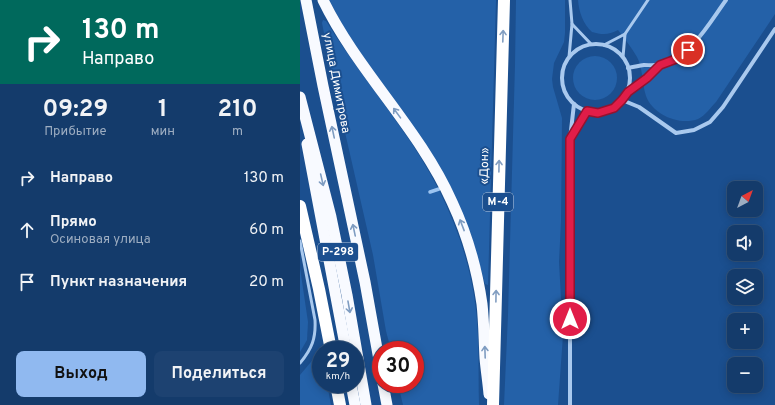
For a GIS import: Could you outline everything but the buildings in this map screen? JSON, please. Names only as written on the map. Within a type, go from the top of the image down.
[{"type":"highway","name":"улица Димитрова","points":[[306,0],[322,86],[365,282],[375,341]]},
{"type":"highway","points":[[322,0],[340,33],[408,127],[432,164],[452,201],[473,258],[480,287],[485,359],[492,405]]},
{"type":"highway","name":"«Дон»","points":[[492,405],[504,0]]},
{"type":"highway","points":[[301,100],[309,160],[344,341]]},
{"type":"highway","name":"Р-298","points":[[301,100],[331,217],[347,295],[366,405]]},
{"type":"highway","points":[[300,206],[318,282],[329,341]]},
{"type":"highway","points":[[338,393],[340,405]]},
{"type":"highway","points":[[353,393],[355,405]]},
{"type":"highway","points":[[385,393],[387,405]]},
{"type":"street","points":[[628,68],[644,65],[660,65],[676,59],[688,50],[700,37],[726,0]]},
{"type":"street","points":[[622,100],[639,107],[676,133],[694,130],[710,122],[723,107],[775,29]]},
{"type":"street","points":[[628,92],[630,73],[623,57],[614,48],[604,45],[591,44],[580,48],[570,56],[566,63],[562,75],[562,85],[567,96],[574,104],[587,111],[598,113],[614,108],[628,92],[647,78],[660,65]]},
{"type":"street","points":[[570,405],[570,139],[574,104]]},
{"type":"street","points":[[570,139],[587,111]]},
{"type":"lane","points":[[570,0],[572,24],[570,56]]},
{"type":"lane","points":[[623,57],[626,34],[648,0]]},
{"type":"lane","points":[[572,24],[591,44]]},
{"type":"lane","points":[[604,45],[626,34]]},
{"type":"lane","points":[[300,241],[315,320],[313,342],[300,363]]},
{"type":"shaded area","points":[[329,0],[496,0],[488,285],[485,284],[471,234],[456,200],[345,30]]},
{"type":"shaded area","points":[[516,0],[565,0],[564,42],[554,63],[552,79],[562,118],[559,262],[563,335],[558,405],[504,405],[508,315]]},
{"type":"shaded area","points":[[578,0],[775,0],[775,14],[716,102],[701,118],[691,121],[683,121],[668,117],[655,109],[646,96],[639,61],[628,43],[618,30],[605,34],[592,32],[582,18]]},
{"type":"shaded area","points":[[323,20],[326,21],[414,147],[437,187],[456,229],[469,273],[476,310],[479,405],[403,405],[400,393],[424,393],[424,341],[389,341],[373,255],[334,84],[322,23]]},
{"type":"shaded area","points":[[591,56],[599,56],[604,57],[611,62],[616,69],[616,87],[611,94],[604,99],[591,100],[583,97],[576,90],[573,82],[573,74],[576,66],[583,59]]},
{"type":"shaded area","points":[[300,268],[308,322],[307,340],[300,352]]},
{"type":"shaded area","points":[[312,361],[312,393],[329,393],[331,405],[300,405],[300,375]]},
{"type":"waterway","points":[[430,192],[439,189]]},
{"type":"route","points":[[570,319],[570,139],[587,111],[598,113],[614,108],[628,92],[647,78],[660,65],[676,59],[688,50]]}]
